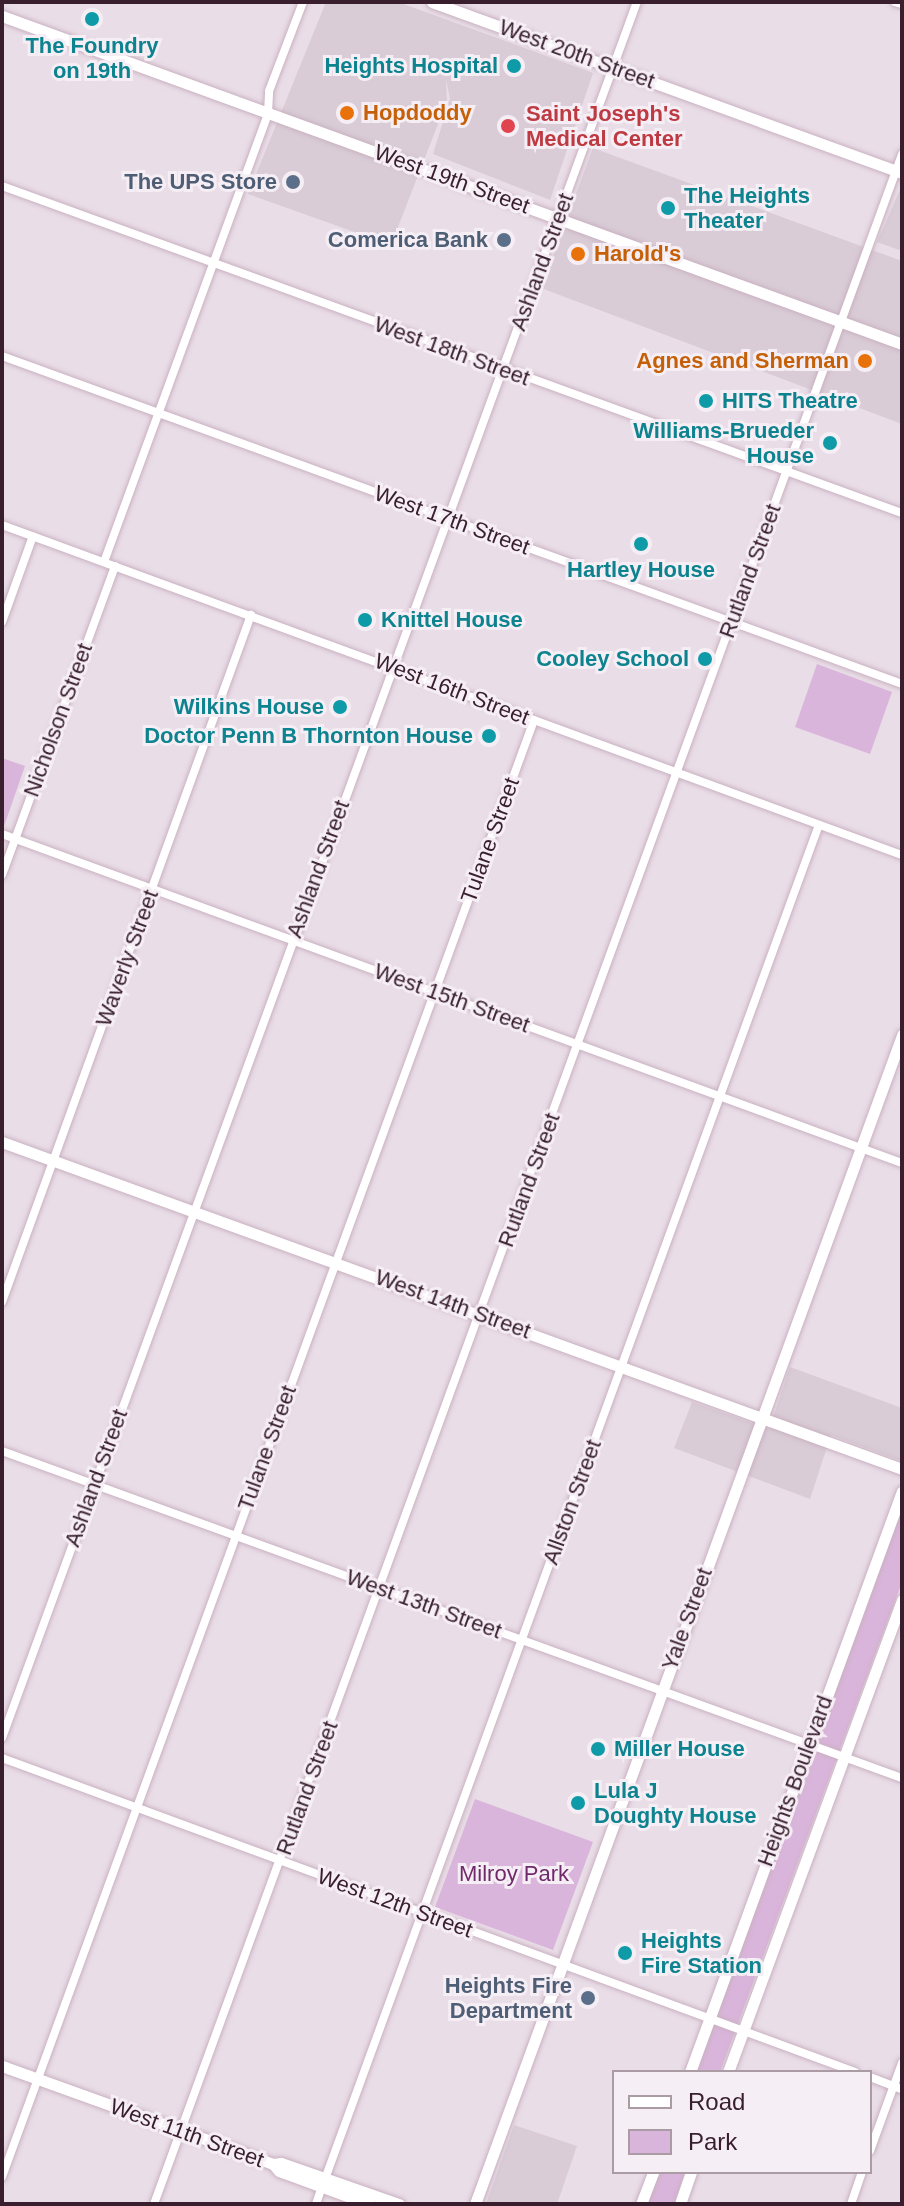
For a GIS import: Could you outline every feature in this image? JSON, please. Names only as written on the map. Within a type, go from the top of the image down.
[{"type":"main road","name":"West 20th Street","points":[[432,2],[899,172]]},
{"type":"main road","name":"West 19th Street","points":[[2,16],[902,344]]},
{"type":"main road","name":"Yale Street","points":[[475,2204],[560,1963],[902,1035]]},
{"type":"main road","name":"West 14th Street","points":[[2,1142],[902,1469]]},
{"type":"main road","name":"Heights Boulevard","points":[[691,2070],[902,1491]]},
{"type":"main road","name":"Heights Boulevard","points":[[729,2070],[902,1600]]},
{"type":"main road","name":"West 11th Street","points":[[2,2066],[273,2164],[279,2171],[324,2183],[369,2204]]},
{"type":"main road","points":[[641,2204],[652,2174]]},
{"type":"main road","points":[[680,2204],[690,2174]]},
{"type":"main road","points":[[324,2183],[397,2203]]},
{"type":"street","points":[[104,562],[268,113],[269,91],[303,2]]},
{"type":"street","name":"Ashland Street","points":[[2,1738],[637,2]]},
{"type":"street","points":[[895,2],[902,4]]},
{"type":"street","name":"Rutland Street","points":[[154,2204],[841,322],[899,172],[902,154]]},
{"type":"street","name":"West 18th Street","points":[[2,186],[902,513]]},
{"type":"street","name":"West 17th Street","points":[[2,356],[902,684]]},
{"type":"street","name":"West 16th Street","points":[[2,525],[902,855]]},
{"type":"street","points":[[2,622],[33,536]]},
{"type":"street","name":"Nicholson Street","points":[[2,875],[115,566]]},
{"type":"street","name":"Waverly Street","points":[[2,1302],[251,615]]},
{"type":"street","name":"Tulane Street","points":[[2,2177],[534,720]]},
{"type":"street","name":"Allston Street","points":[[316,2204],[819,825]]},
{"type":"street","name":"West 15th Street","points":[[2,834],[902,1163]]},
{"type":"street","name":"West 13th Street","points":[[2,1451],[902,1778]]},
{"type":"street","name":"West 12th Street","points":[[2,1758],[850,2070]]},
{"type":"street","points":[[872,2146],[898,2087],[902,2063]]},
{"type":"street","points":[[872,2078],[898,2087]]},
{"type":"street","points":[[851,2204],[861,2174]]},
{"type":"shaded area","points":[[326,2],[398,2],[593,73],[550,200],[433,154],[450,99],[446,79],[447,101],[391,245],[248,194]]},
{"type":"shaded area","points":[[593,148],[902,261],[902,424],[541,288]]},
{"type":"shaded area","points":[[902,185],[902,251],[877,242]]},
{"type":"shaded area","points":[[790,1367],[902,1408],[902,1461],[831,1435],[810,1499],[674,1448],[692,1402],[769,1429]]},
{"type":"shaded area","points":[[514,2125],[577,2146],[557,2204],[486,2204]]},
{"type":"green space","points":[[817,664],[892,692],[870,754],[795,727]]},
{"type":"green space","points":[[2,758],[25,766],[3,829],[2,829]]},
{"type":"green space","points":[[902,1505],[902,1582],[721,2070],[696,2070]]},
{"type":"green space","name":"Milroy Park","points":[[475,1799],[593,1842],[553,1950],[435,1907]]},
{"type":"green space","points":[[658,2174],[684,2174],[674,2204],[648,2204]]},
{"type":"place","name":"The Foundry on 19th","points":[[92,19]]},
{"type":"place","name":"Heights Hospital","points":[[514,66]]},
{"type":"place","name":"Hopdoddy","points":[[347,113]]},
{"type":"place","name":"Saint Joseph's Medical Center","points":[[508,126]]},
{"type":"place","name":"The UPS Store","points":[[293,182]]},
{"type":"place","name":"The Heights Theater","points":[[668,208]]},
{"type":"place","name":"Comerica Bank","points":[[504,240]]},
{"type":"place","name":"Harold's","points":[[578,254]]},
{"type":"place","name":"Agnes and Sherman","points":[[865,361]]},
{"type":"place","name":"HITS Theatre","points":[[706,401]]},
{"type":"place","name":"Williams-Brueder House","points":[[830,443]]},
{"type":"place","name":"Hartley House","points":[[641,544]]},
{"type":"place","name":"Knittel House","points":[[365,620]]},
{"type":"place","name":"Cooley School","points":[[705,659]]},
{"type":"place","name":"Wilkins House","points":[[340,707]]},
{"type":"place","name":"Doctor Penn B Thornton House","points":[[489,736]]},
{"type":"place","name":"Miller House","points":[[598,1749]]},
{"type":"place","name":"Lula J Doughty House","points":[[578,1803]]},
{"type":"place","name":"Heights Fire Station","points":[[625,1953]]},
{"type":"place","name":"Heights Fire Department","points":[[588,1998]]}]
